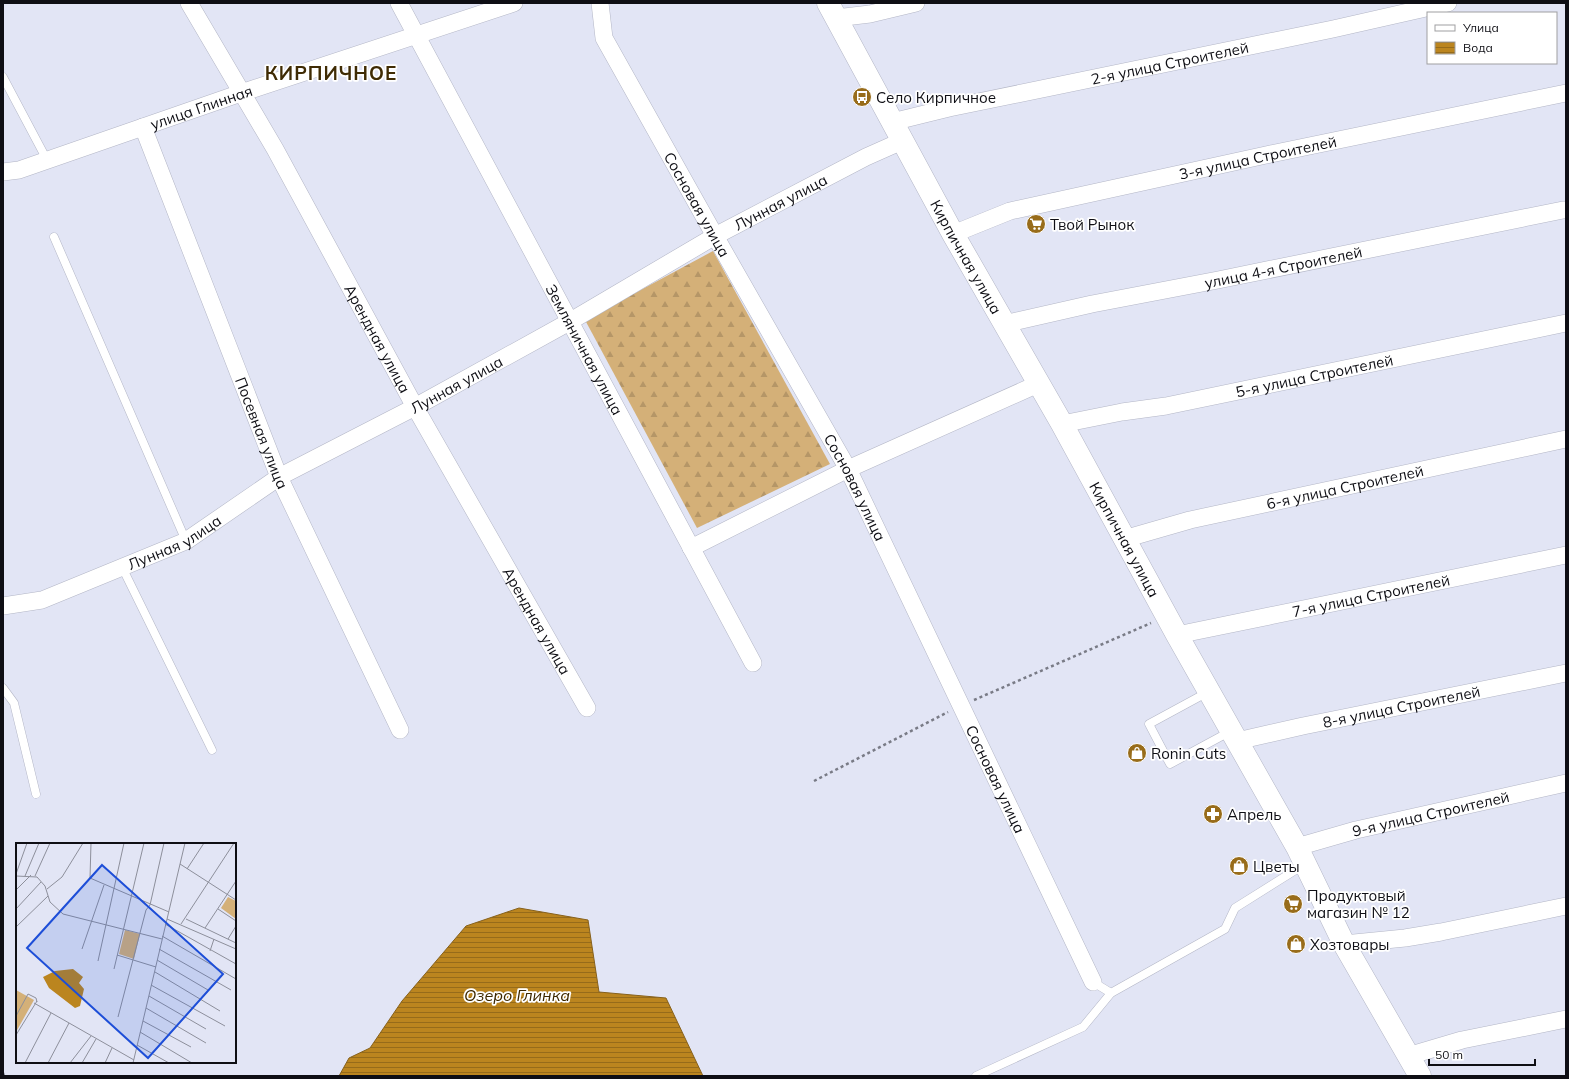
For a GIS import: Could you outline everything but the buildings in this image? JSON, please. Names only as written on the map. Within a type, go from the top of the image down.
[{"type":"main road","name":"Кирпичная улица","points":[[832,10],[952,234],[1062,424],[1171,625],[1302,856],[1344,944],[1420,1076]]},
{"type":"street","name":"Арендная улица","points":[[189,3],[275,149],[415,407],[587,708]]},
{"type":"street","name":"Земляничная улица","points":[[399,3],[753,663]]},
{"type":"street","name":"улица Глинная","points":[[3,172],[19,170],[242,93],[514,3]]},
{"type":"street","name":"Сосновая улица","points":[[600,3],[604,38],[848,469],[1093,982]]},
{"type":"street","points":[[832,10],[870,14],[916,3]]},
{"type":"street","name":"2-я улица Строителей","points":[[892,122],[948,108],[1333,29],[1448,3]]},
{"type":"street","name":"3-я улица Строителей","points":[[952,234],[1010,211],[1260,156],[1566,93]]},
{"type":"street","name":"Посевная улица","points":[[143,127],[279,477],[400,730]]},
{"type":"street","name":"Лунная улица","points":[[3,606],[42,600],[186,541],[279,477],[415,407],[569,322],[715,236],[866,157],[902,141]]},
{"type":"street","name":"улица 4-я Строителей","points":[[1004,324],[1092,304],[1563,210]]},
{"type":"street","name":"5-я улица Строителей","points":[[1062,424],[1122,412],[1166,406],[1566,323]]},
{"type":"street","points":[[690,548],[848,469],[1038,384]]},
{"type":"street","name":"6-я улица Строителей","points":[[1124,539],[1190,520],[1566,439]]},
{"type":"street","name":"7-я улица Строителей","points":[[1171,625],[1566,555]]},
{"type":"street","name":"8-я улица Строителей","points":[[1234,736],[1303,726],[1566,673]]},
{"type":"street","name":"9-я улица Строителей","points":[[1302,856],[1356,830],[1566,783]]},
{"type":"street","points":[[1344,944],[1405,938],[1566,906]]},
{"type":"street","points":[[1408,1056],[1462,1040],[1566,1019]]},
{"type":"lane","points":[[3,77],[47,160]]},
{"type":"lane","points":[[54,237],[186,541]]},
{"type":"lane","points":[[122,567],[212,750]]},
{"type":"lane","points":[[3,688],[14,704],[36,794]]},
{"type":"lane","points":[[1209,692],[1149,724],[1170,764],[1234,736]]},
{"type":"lane","points":[[976,1076],[1083,1027],[1110,994],[1225,929],[1235,908],[1302,856]]},
{"type":"lane","points":[[1093,982],[1110,994]]},
{"type":"path","points":[[814,781],[962,705],[1171,625]]},
{"type":"green space","points":[[713,251],[830,464],[697,528],[585,320]]},
{"type":"water","name":"Озеро Глинка","points":[[519,908],[588,920],[599,992],[666,998],[703,1076],[339,1076],[349,1058],[370,1048],[402,1001],[466,926]]},
{"type":"place","name":"Село Кирпичное","points":[[862,97]]},
{"type":"place","name":"Твой Рынок","points":[[1036,224]]},
{"type":"place","name":"Ronin Cuts","points":[[1137,753]]},
{"type":"place","name":"Апрель","points":[[1213,814]]},
{"type":"place","name":"Цветы","points":[[1239,866]]},
{"type":"place","name":"Продуктовый магазин № 12","points":[[1293,904]]},
{"type":"place","name":"Хозтовары","points":[[1296,944]]},
{"type":"district","name":"КИРПИЧНОЕ","points":[[331,73]]}]
